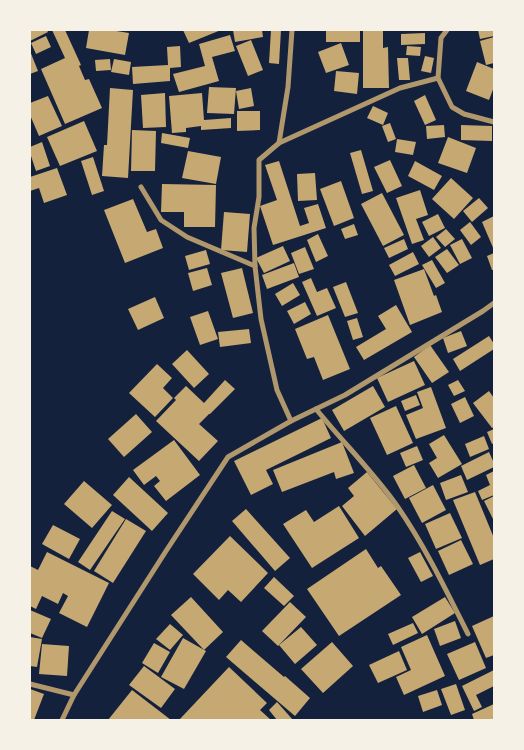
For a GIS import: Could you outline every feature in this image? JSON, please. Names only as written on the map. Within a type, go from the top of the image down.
[{"type":"street","points":[[279,143],[288,87],[292,30]]},
{"type":"street","points":[[447,30],[441,38],[438,78],[452,107],[464,114],[494,122]]},
{"type":"street","points":[[291,421],[277,390],[261,319],[255,266],[254,228],[259,197],[259,160],[279,143],[400,88],[438,78]]},
{"type":"street","points":[[141,186],[161,220],[187,237],[255,266]]},
{"type":"street","points":[[62,720],[74,695],[228,457],[291,421],[345,395],[494,303]]},
{"type":"street","points":[[316,409],[380,483],[412,529],[437,572],[468,634]]},
{"type":"street","points":[[30,684],[74,695]]},
{"type":"building","points":[[30,30],[47,30],[48,32],[30,41]]},
{"type":"building","points":[[52,30],[65,30],[81,65],[79,66],[85,80],[89,79],[102,108],[65,124],[41,69],[65,58]]},
{"type":"building","points":[[89,30],[110,30],[129,33],[125,55],[86,48]]},
{"type":"building","points":[[183,30],[221,30],[189,43]]},
{"type":"building","points":[[233,30],[262,30],[263,37],[235,42]]},
{"type":"building","points":[[271,30],[281,30],[279,64],[269,63]]},
{"type":"building","points":[[326,30],[360,30],[360,42],[326,42]]},
{"type":"building","points":[[363,30],[383,30],[383,48],[388,47],[389,88],[363,88]]},
{"type":"building","points":[[478,30],[494,30],[494,36],[480,39]]},
{"type":"building","points":[[425,33],[425,44],[401,45],[401,34]]},
{"type":"building","points":[[230,35],[235,51],[212,57],[219,81],[179,92],[173,74],[205,66],[199,44]]},
{"type":"building","points":[[46,36],[51,47],[36,54],[31,43]]},
{"type":"building","points":[[494,37],[494,63],[486,65],[480,41]]},
{"type":"building","points":[[251,40],[263,70],[248,76],[236,46]]},
{"type":"building","points":[[341,43],[349,65],[326,73],[318,52]]},
{"type":"building","points":[[180,46],[181,67],[170,68],[170,81],[133,84],[132,67],[168,65],[167,47]]},
{"type":"building","points":[[407,46],[421,47],[420,56],[406,55]]},
{"type":"building","points":[[30,51],[38,71],[30,74]]},
{"type":"building","points":[[425,56],[434,58],[431,73],[421,71]]},
{"type":"building","points":[[397,58],[408,58],[410,80],[399,80]]},
{"type":"building","points":[[110,59],[111,70],[96,71],[95,60]]},
{"type":"building","points":[[114,59],[131,62],[129,75],[111,72]]},
{"type":"building","points":[[477,62],[494,69],[494,87],[489,100],[466,91]]},
{"type":"building","points":[[336,71],[359,73],[357,94],[334,91]]},
{"type":"building","points":[[209,87],[236,88],[234,114],[207,113]]},
{"type":"building","points":[[110,88],[133,90],[128,178],[102,176],[104,145],[107,145]]},
{"type":"building","points":[[251,88],[254,106],[239,109],[236,91]]},
{"type":"building","points":[[165,93],[166,127],[143,128],[141,95]]},
{"type":"building","points":[[202,93],[204,120],[231,118],[231,128],[201,130],[201,126],[186,128],[186,132],[172,133],[169,96]]},
{"type":"building","points":[[425,95],[436,120],[425,125],[414,101]]},
{"type":"building","points":[[48,96],[62,126],[39,136],[30,115],[30,103]]},
{"type":"building","points":[[373,106],[388,113],[383,125],[367,118]]},
{"type":"building","points":[[237,111],[260,111],[260,130],[237,131]]},
{"type":"building","points":[[84,121],[97,151],[60,166],[47,137]]},
{"type":"building","points":[[390,123],[396,139],[388,142],[382,126]]},
{"type":"building","points":[[444,125],[445,137],[427,139],[426,126]]},
{"type":"building","points":[[461,125],[492,126],[492,141],[461,140]]},
{"type":"building","points":[[132,130],[156,131],[155,171],[131,171]]},
{"type":"building","points":[[162,133],[190,138],[188,148],[161,143]]},
{"type":"building","points":[[448,137],[476,148],[467,173],[438,163]]},
{"type":"building","points":[[397,139],[416,142],[413,155],[395,152]]},
{"type":"building","points":[[42,142],[50,166],[36,171],[30,147]]},
{"type":"building","points":[[361,150],[373,191],[362,194],[350,153]]},
{"type":"building","points":[[188,151],[221,157],[216,184],[182,178]]},
{"type":"building","points":[[93,157],[104,191],[92,195],[81,161]]},
{"type":"building","points":[[390,160],[402,186],[387,193],[374,167]]},
{"type":"building","points":[[279,161],[300,226],[309,223],[304,208],[318,204],[326,228],[273,245],[260,206],[277,200],[265,165]]},
{"type":"building","points":[[415,161],[442,176],[434,190],[408,176]]},
{"type":"building","points":[[57,168],[67,195],[44,203],[39,188],[30,191],[30,177]]},
{"type":"building","points":[[315,173],[317,200],[298,201],[297,174]]},
{"type":"building","points":[[451,178],[473,198],[454,219],[432,199]]},
{"type":"building","points":[[341,181],[354,218],[334,226],[320,189]]},
{"type":"building","points":[[162,184],[216,185],[215,227],[184,227],[184,212],[161,212]]},
{"type":"building","points":[[420,190],[428,215],[416,219],[424,240],[412,244],[396,198]]},
{"type":"building","points":[[382,193],[404,235],[383,246],[361,204]]},
{"type":"building","points":[[479,198],[488,208],[472,222],[463,211]]},
{"type":"building","points":[[133,199],[147,232],[156,229],[163,248],[125,263],[104,210]]},
{"type":"building","points":[[224,212],[250,214],[247,252],[221,250]]},
{"type":"building","points":[[438,214],[445,228],[429,236],[422,222]]},
{"type":"building","points":[[494,216],[494,250],[482,222]]},
{"type":"building","points":[[470,222],[481,237],[471,245],[460,230]]},
{"type":"building","points":[[354,224],[358,235],[345,239],[341,229]]},
{"type":"building","points":[[446,229],[455,239],[445,247],[436,237]]},
{"type":"building","points":[[318,234],[328,256],[316,262],[307,240]]},
{"type":"building","points":[[433,237],[441,248],[429,257],[421,246]]},
{"type":"building","points":[[404,239],[408,249],[389,258],[384,248]]},
{"type":"building","points":[[462,239],[472,258],[460,264],[450,245]]},
{"type":"building","points":[[283,246],[290,261],[264,273],[256,258]]},
{"type":"building","points":[[305,247],[314,269],[299,274],[291,253]]},
{"type":"building","points":[[447,249],[459,265],[447,273],[435,257]]},
{"type":"building","points":[[206,250],[210,264],[189,270],[185,256]]},
{"type":"building","points":[[413,252],[419,264],[395,276],[389,265]]},
{"type":"building","points":[[494,253],[494,270],[492,270],[487,256]]},
{"type":"building","points":[[432,260],[445,283],[436,288],[422,265]]},
{"type":"building","points":[[294,263],[299,277],[267,289],[262,275]]},
{"type":"building","points":[[207,268],[212,285],[193,291],[188,273]]},
{"type":"building","points":[[242,268],[253,313],[233,318],[221,273]]},
{"type":"building","points":[[424,269],[442,312],[410,325],[394,280]]},
{"type":"building","points":[[311,278],[317,292],[327,288],[336,308],[317,316],[302,282]]},
{"type":"building","points":[[346,282],[358,313],[345,317],[333,287]]},
{"type":"building","points":[[293,283],[300,295],[282,306],[275,294]]},
{"type":"building","points":[[155,297],[164,318],[138,330],[128,309]]},
{"type":"building","points":[[305,302],[311,314],[294,324],[287,311]]},
{"type":"building","points":[[396,305],[412,332],[364,360],[356,347],[386,329],[378,316]]},
{"type":"building","points":[[208,311],[218,339],[200,345],[190,317]]},
{"type":"building","points":[[328,315],[350,369],[323,380],[314,357],[307,359],[295,329]]},
{"type":"building","points":[[357,318],[363,337],[353,340],[347,321]]},
{"type":"building","points":[[249,329],[251,343],[220,347],[218,332]]},
{"type":"building","points":[[461,331],[467,346],[448,353],[443,338]]},
{"type":"building","points":[[489,336],[494,344],[494,349],[460,371],[453,359]]},
{"type":"building","points":[[430,345],[449,372],[432,383],[414,357]]},
{"type":"building","points":[[187,350],[209,374],[194,388],[172,364]]},
{"type":"building","points":[[414,361],[425,385],[388,402],[377,378]]},
{"type":"building","points":[[157,364],[172,378],[163,388],[173,398],[155,417],[129,393]]},
{"type":"building","points":[[225,380],[235,389],[199,424],[218,441],[199,461],[156,421],[176,400],[174,398],[186,386],[204,403]]},
{"type":"building","points":[[458,380],[465,391],[454,396],[448,385]]},
{"type":"building","points":[[373,386],[385,407],[344,431],[332,410]]},
{"type":"building","points":[[431,387],[446,428],[416,439],[406,415],[423,408],[417,392]]},
{"type":"building","points":[[489,391],[494,398],[494,427],[492,428],[473,403]]},
{"type":"building","points":[[416,395],[420,405],[405,411],[401,401]]},
{"type":"building","points":[[465,397],[474,416],[460,423],[451,404]]},
{"type":"building","points":[[396,406],[413,443],[387,455],[370,418]]},
{"type":"building","points":[[136,414],[152,432],[124,457],[108,439]]},
{"type":"building","points":[[322,418],[331,438],[266,470],[273,484],[251,495],[234,461]]},
{"type":"building","points":[[494,429],[494,443],[492,444],[487,432]]},
{"type":"building","points":[[444,435],[462,464],[438,478],[429,463],[437,458],[429,444]]},
{"type":"building","points":[[484,436],[489,449],[470,457],[465,444]]},
{"type":"building","points":[[174,440],[200,475],[166,501],[154,486],[160,481],[156,476],[144,485],[133,470]]},
{"type":"building","points":[[342,442],[354,473],[336,479],[334,472],[282,492],[273,470]]},
{"type":"building","points":[[417,446],[423,460],[406,467],[400,453]]},
{"type":"building","points":[[489,452],[494,467],[467,480],[461,466]]},
{"type":"building","points":[[414,465],[426,488],[405,499],[393,476]]},
{"type":"building","points":[[494,471],[494,495],[482,500],[478,491],[490,485],[486,475]]},
{"type":"building","points":[[367,472],[397,509],[365,536],[342,506],[354,496],[348,488]]},
{"type":"building","points":[[461,475],[468,492],[446,500],[440,483]]},
{"type":"building","points":[[129,477],[168,513],[152,531],[113,495]]},
{"type":"building","points":[[84,481],[112,505],[92,528],[64,504]]},
{"type":"building","points":[[433,485],[446,510],[422,523],[409,498]]},
{"type":"building","points":[[475,492],[494,538],[494,559],[480,565],[453,500]]},
{"type":"building","points":[[494,496],[494,521],[484,501]]},
{"type":"building","points":[[339,506],[359,538],[312,568],[283,524],[306,510],[314,522]]},
{"type":"building","points":[[246,509],[290,558],[275,571],[232,521]]},
{"type":"building","points":[[112,511],[125,519],[90,570],[78,562]]},
{"type":"building","points":[[450,513],[462,538],[436,549],[425,524]]},
{"type":"building","points":[[126,519],[146,531],[113,583],[94,571]]},
{"type":"building","points":[[53,525],[80,539],[69,559],[42,544]]},
{"type":"building","points":[[230,536],[268,573],[241,602],[228,590],[219,600],[193,574]]},
{"type":"building","points":[[461,540],[473,564],[449,575],[438,551]]},
{"type":"building","points":[[366,549],[378,568],[381,566],[401,595],[339,636],[307,589]]},
{"type":"building","points":[[47,552],[109,583],[87,627],[59,613],[68,596],[63,593],[58,604],[42,596],[36,609],[30,606],[30,566],[38,570]]},
{"type":"building","points":[[420,552],[433,576],[421,582],[408,558]]},
{"type":"building","points":[[274,577],[294,596],[284,606],[264,588]]},
{"type":"building","points":[[191,597],[223,632],[204,650],[171,615]]},
{"type":"building","points":[[445,597],[455,613],[422,634],[412,617]]},
{"type":"building","points":[[290,602],[306,617],[278,646],[262,631]]},
{"type":"building","points":[[30,610],[51,619],[42,638],[30,633]]},
{"type":"building","points":[[494,616],[494,655],[486,658],[472,626]]},
{"type":"building","points":[[455,621],[461,638],[440,646],[434,629]]},
{"type":"building","points":[[413,623],[418,633],[393,645],[388,634]]},
{"type":"building","points":[[170,624],[183,635],[170,650],[156,639]]},
{"type":"building","points":[[301,627],[317,645],[295,664],[279,645]]},
{"type":"building","points":[[427,635],[445,676],[404,695],[396,677],[411,670],[401,647]]},
{"type":"building","points":[[30,637],[42,639],[37,667],[30,666]]},
{"type":"building","points":[[183,638],[206,651],[184,689],[161,677]]},
{"type":"building","points":[[241,640],[310,698],[295,716],[226,657]]},
{"type":"building","points":[[332,642],[353,666],[323,693],[301,669]]},
{"type":"building","points":[[475,642],[486,668],[459,680],[447,654]]},
{"type":"building","points":[[154,643],[170,652],[158,673],[142,663]]},
{"type":"building","points":[[42,644],[69,646],[67,676],[39,674]]},
{"type":"building","points":[[399,651],[407,670],[378,683],[369,665]]},
{"type":"building","points":[[144,666],[175,689],[161,708],[129,685]]},
{"type":"building","points":[[229,667],[267,703],[260,710],[271,720],[179,720]]},
{"type":"building","points":[[494,670],[494,686],[476,695],[482,707],[474,711],[462,686]]},
{"type":"building","points":[[456,684],[465,710],[451,715],[441,689]]},
{"type":"building","points":[[30,689],[44,694],[34,720],[30,720]]},
{"type":"building","points":[[132,690],[171,720],[108,720]]},
{"type":"building","points":[[437,690],[442,705],[423,712],[418,696]]},
{"type":"building","points":[[277,702],[293,720],[277,720],[269,710]]},
{"type":"building","points":[[494,704],[494,720],[474,720],[472,714]]}]
